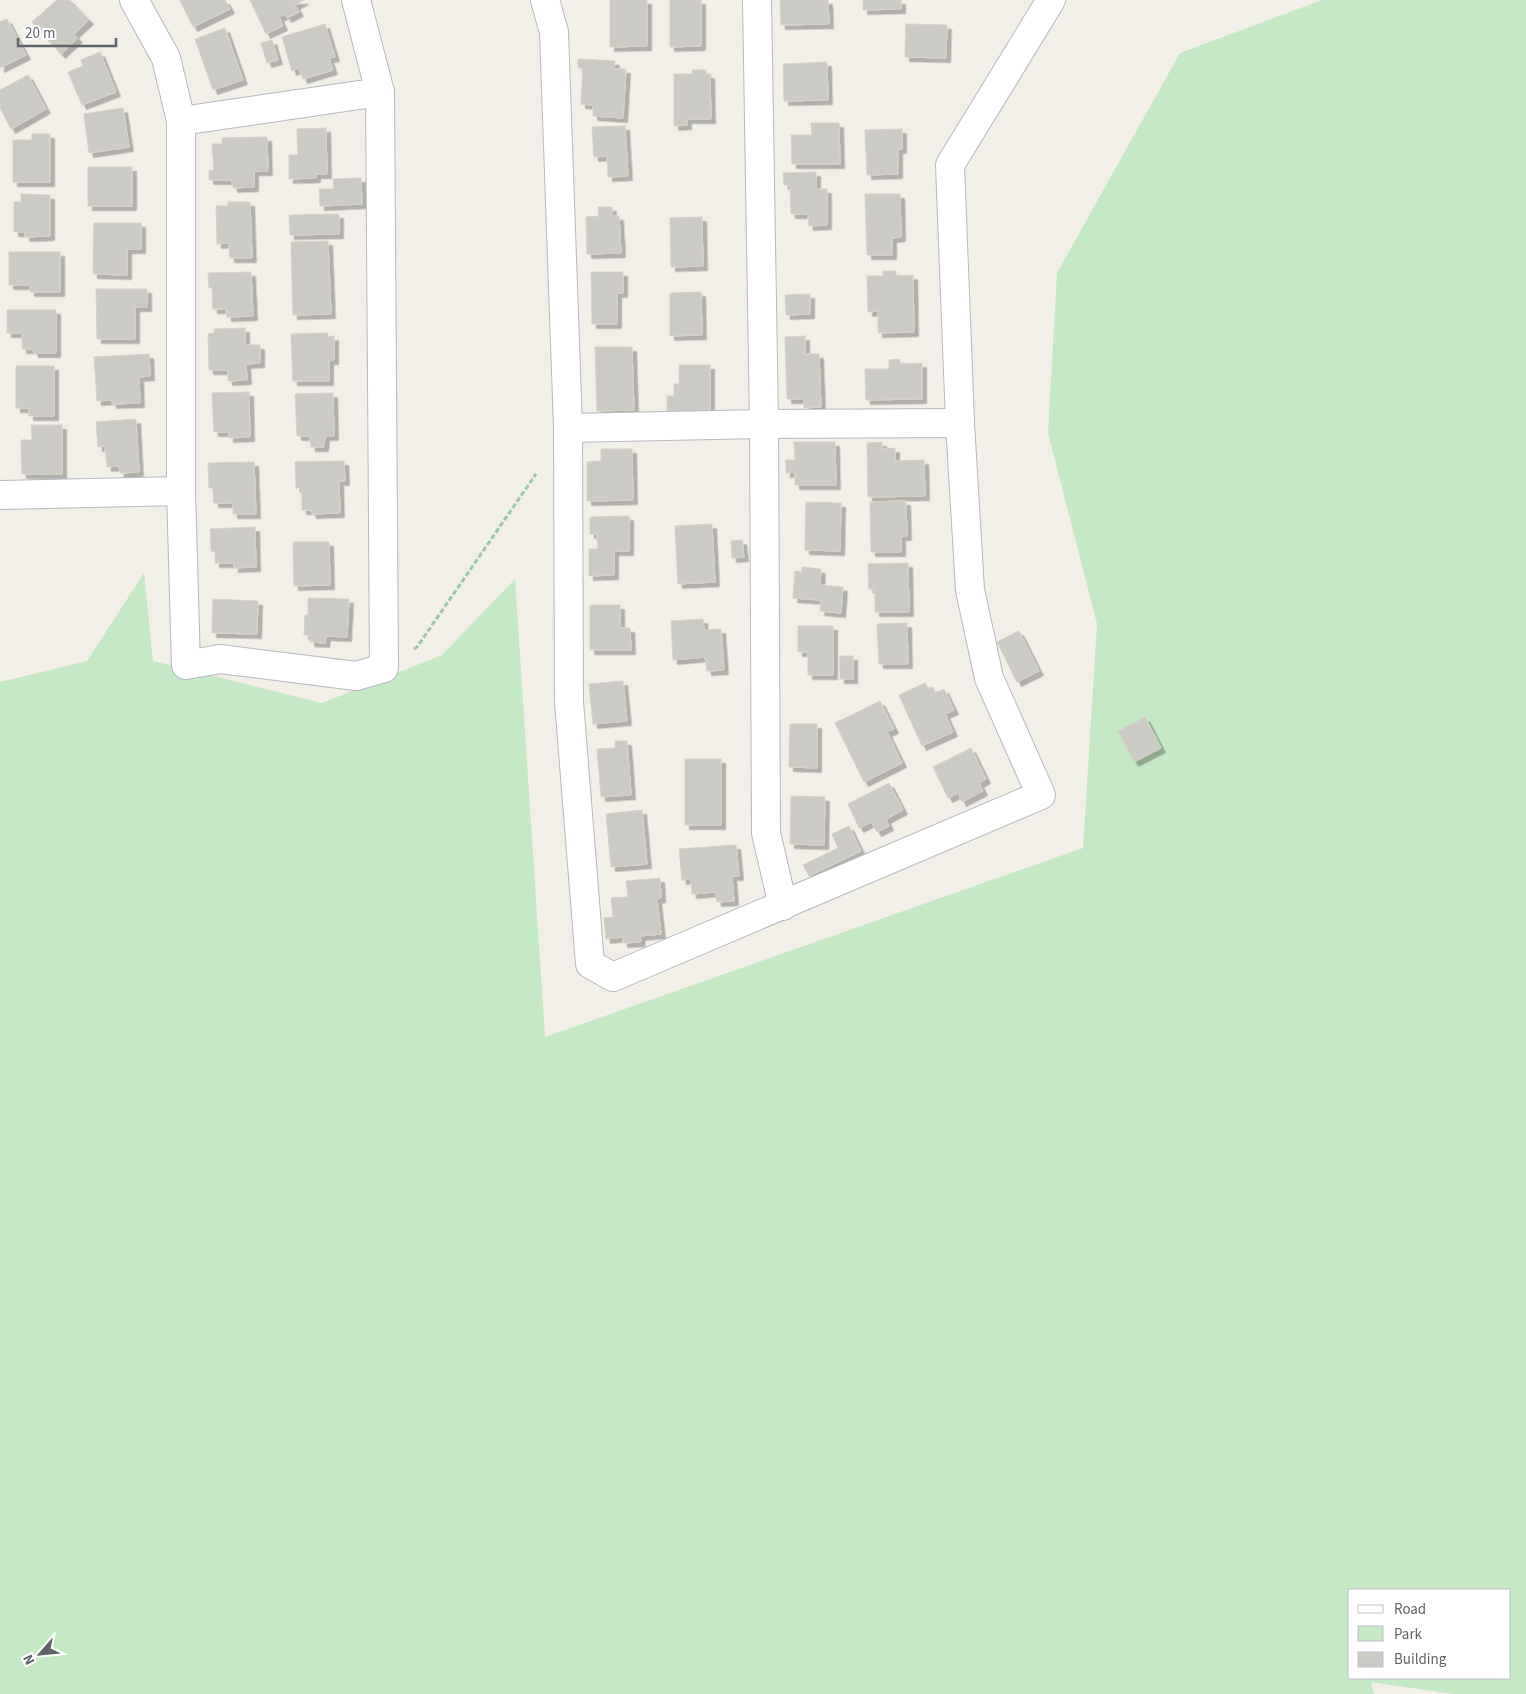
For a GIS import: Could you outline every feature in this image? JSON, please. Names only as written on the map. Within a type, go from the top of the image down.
[{"type":"street","points":[[134,0],[166,58],[181,121],[181,491],[186,665],[220,659],[356,676],[384,668],[380,92],[356,0]]},
{"type":"street","points":[[545,0],[554,32],[568,428],[569,702],[590,964],[613,977],[1041,796],[989,678],[970,590],[960,423],[950,165],[1051,0]]},
{"type":"street","points":[[758,0],[764,424],[766,833],[783,906]]},
{"type":"street","points":[[181,121],[380,92]]},
{"type":"street","points":[[568,428],[960,423]]},
{"type":"street","points":[[0,494],[181,491]]},
{"type":"path","points":[[384,668],[417,647],[540,469]]},
{"type":"green space","points":[[1322,0],[1526,0],[1526,1694],[1453,1694],[1371,1682],[1374,1694],[0,1694],[0,682],[87,661],[144,573],[153,661],[322,703],[442,655],[515,579],[545,1037],[1083,848],[1097,624],[1048,433],[1057,273],[1180,53]]},
{"type":"building","points":[[57,0],[70,0],[89,20],[74,34],[78,38],[61,54],[32,22]]},
{"type":"building","points":[[180,0],[225,0],[230,9],[193,27]]},
{"type":"building","points":[[250,0],[304,0],[295,5],[299,12],[287,18],[285,14],[279,17],[283,26],[266,34]]},
{"type":"building","points":[[610,0],[647,0],[647,46],[610,47]]},
{"type":"building","points":[[670,0],[701,0],[701,46],[670,47]]},
{"type":"building","points":[[780,0],[828,0],[829,24],[781,25]]},
{"type":"building","points":[[863,0],[901,0],[901,9],[863,10]]},
{"type":"building","points":[[7,19],[26,55],[0,68],[0,22]]},
{"type":"building","points":[[325,24],[335,57],[329,58],[333,70],[303,79],[299,68],[292,71],[282,37]]},
{"type":"building","points":[[906,24],[947,25],[946,58],[905,57]]},
{"type":"building","points":[[225,28],[243,80],[213,90],[195,39]]},
{"type":"building","points":[[272,40],[278,60],[267,63],[261,43]]},
{"type":"building","points":[[100,52],[116,92],[82,105],[68,72],[83,66],[81,60]]},
{"type":"building","points":[[578,59],[615,61],[614,69],[626,69],[623,118],[593,116],[593,105],[581,104],[583,68],[578,68]]},
{"type":"building","points":[[827,62],[828,100],[784,101],[783,64]]},
{"type":"building","points":[[692,70],[706,70],[706,74],[710,74],[711,119],[687,119],[687,125],[674,126],[674,74],[692,74]]},
{"type":"building","points":[[28,75],[46,109],[11,129],[0,108],[0,90]]},
{"type":"building","points":[[123,108],[129,147],[89,153],[84,114]]},
{"type":"building","points":[[811,123],[839,123],[840,164],[792,164],[791,135],[812,135]]},
{"type":"building","points":[[625,126],[628,176],[608,177],[607,156],[594,157],[592,127]]},
{"type":"building","points":[[326,128],[327,174],[316,174],[316,178],[289,179],[289,155],[298,155],[297,129]]},
{"type":"building","points":[[902,129],[902,149],[898,149],[898,174],[867,175],[865,130]]},
{"type":"building","points":[[32,134],[50,134],[50,182],[13,182],[13,140],[32,140]]},
{"type":"building","points":[[267,137],[268,171],[254,171],[254,187],[233,188],[232,180],[209,180],[209,171],[214,170],[212,144],[222,144],[222,138]]},
{"type":"building","points":[[88,167],[132,167],[132,206],[88,206]]},
{"type":"building","points":[[816,172],[816,189],[827,189],[827,225],[809,226],[808,214],[791,214],[790,185],[784,185],[783,173]]},
{"type":"building","points":[[361,178],[362,204],[320,206],[319,189],[334,189],[333,179]]},
{"type":"building","points":[[21,194],[50,195],[50,236],[25,237],[25,232],[14,232],[14,202],[21,202]]},
{"type":"building","points":[[865,194],[900,194],[901,237],[892,238],[892,255],[867,255]]},
{"type":"building","points":[[228,202],[250,202],[252,258],[230,258],[229,243],[217,244],[216,206],[228,206]]},
{"type":"building","points":[[598,207],[612,207],[612,216],[619,216],[621,253],[587,254],[586,217],[599,216]]},
{"type":"building","points":[[339,214],[339,234],[290,235],[289,215]]},
{"type":"building","points":[[702,217],[703,266],[671,267],[670,218]]},
{"type":"building","points":[[94,223],[141,223],[141,249],[127,249],[127,275],[93,274]]},
{"type":"building","points":[[328,241],[331,314],[293,315],[291,242]]},
{"type":"building","points":[[9,252],[60,252],[60,292],[30,292],[30,285],[9,285]]},
{"type":"building","points":[[883,271],[896,271],[896,276],[913,275],[914,332],[878,333],[878,311],[868,312],[867,276],[883,276]]},
{"type":"building","points":[[251,272],[253,316],[227,317],[226,309],[213,309],[212,288],[209,288],[208,273]]},
{"type":"building","points":[[591,272],[623,272],[623,293],[617,293],[617,324],[592,324]]},
{"type":"building","points":[[96,289],[147,289],[147,307],[135,307],[135,339],[97,339]]},
{"type":"building","points":[[701,292],[702,335],[670,336],[670,293]]},
{"type":"building","points":[[810,294],[810,314],[786,315],[785,295]]},
{"type":"building","points":[[7,310],[56,310],[56,353],[34,353],[33,349],[22,349],[22,333],[7,333]]},
{"type":"building","points":[[245,328],[245,345],[260,345],[260,363],[246,364],[247,380],[228,381],[228,370],[209,370],[208,334],[214,333],[214,329]]},
{"type":"building","points":[[328,333],[328,337],[334,336],[334,360],[329,360],[329,381],[293,381],[291,334]]},
{"type":"building","points":[[805,336],[805,354],[819,354],[821,407],[804,408],[804,399],[787,399],[785,337]]},
{"type":"building","points":[[595,347],[632,347],[634,410],[597,411]]},
{"type":"building","points":[[149,354],[150,376],[139,377],[140,403],[112,404],[112,400],[97,401],[94,357]]},
{"type":"building","points":[[900,359],[900,364],[922,363],[922,399],[866,400],[865,369],[889,369],[889,360]]},
{"type":"building","points":[[679,365],[710,365],[710,410],[667,413],[667,396],[674,396],[674,384],[679,384]]},
{"type":"building","points":[[16,366],[54,366],[54,416],[29,416],[29,408],[16,408]]},
{"type":"building","points":[[249,392],[250,437],[229,438],[229,432],[214,432],[212,393]]},
{"type":"building","points":[[333,393],[334,436],[325,436],[324,447],[311,447],[310,436],[297,436],[295,394]]},
{"type":"building","points":[[136,419],[139,472],[120,473],[119,466],[107,467],[105,446],[98,447],[96,422]]},
{"type":"building","points":[[31,425],[62,425],[62,474],[22,474],[21,440],[32,440]]},
{"type":"building","points":[[794,442],[835,442],[836,485],[795,485],[795,472],[786,473],[786,460],[795,460]]},
{"type":"building","points":[[882,442],[882,449],[895,448],[895,461],[924,460],[925,496],[868,497],[867,443]]},
{"type":"building","points":[[601,449],[632,449],[633,500],[587,501],[587,462],[601,461]]},
{"type":"building","points":[[344,461],[345,481],[339,481],[340,513],[312,514],[311,510],[302,510],[302,488],[296,488],[295,462]]},
{"type":"building","points":[[254,462],[256,514],[233,514],[233,503],[214,503],[213,488],[209,488],[208,463]]},
{"type":"building","points":[[906,501],[907,536],[901,536],[901,552],[871,552],[870,502]]},
{"type":"building","points":[[806,502],[841,503],[840,551],[805,550]]},
{"type":"building","points":[[629,516],[629,551],[614,551],[614,575],[589,576],[589,549],[598,549],[597,534],[590,534],[590,517]]},
{"type":"building","points":[[712,524],[715,582],[678,584],[675,526]]},
{"type":"building","points":[[255,527],[256,567],[234,568],[234,563],[215,563],[215,552],[211,551],[210,529]]},
{"type":"building","points":[[742,540],[744,557],[732,558],[731,541]]},
{"type":"building","points":[[293,542],[329,542],[330,585],[294,586]]},
{"type":"building","points":[[908,563],[909,612],[875,612],[875,589],[869,589],[868,564]]},
{"type":"building","points":[[802,567],[821,569],[820,585],[843,587],[841,613],[820,611],[821,600],[793,598],[795,571],[802,572]]},
{"type":"building","points":[[308,598],[349,599],[347,637],[326,636],[325,643],[310,642],[310,635],[304,635],[305,615],[308,615]]},
{"type":"building","points":[[213,599],[258,601],[257,634],[212,633]]},
{"type":"building","points":[[590,605],[620,605],[620,628],[630,628],[631,650],[590,650]]},
{"type":"building","points":[[703,619],[704,630],[721,629],[724,670],[707,671],[705,657],[673,660],[671,621]]},
{"type":"building","points":[[907,623],[908,664],[879,664],[877,624]]},
{"type":"building","points":[[798,626],[833,626],[833,675],[808,675],[808,652],[798,652]]},
{"type":"building","points":[[1019,631],[1039,671],[1017,682],[997,642]]},
{"type":"building","points":[[840,656],[853,656],[853,679],[840,679]]},
{"type":"building","points":[[623,681],[627,721],[593,724],[589,684]]},
{"type":"building","points":[[925,683],[928,689],[933,687],[935,693],[944,689],[954,710],[945,714],[953,732],[922,746],[899,695]]},
{"type":"building","points":[[880,701],[894,729],[887,732],[902,763],[864,782],[835,723]]},
{"type":"building","points":[[1145,717],[1161,748],[1134,762],[1118,731]]},
{"type":"building","points":[[790,724],[817,724],[817,768],[789,767]]},
{"type":"building","points":[[615,741],[627,741],[631,795],[601,797],[597,749],[615,748]]},
{"type":"building","points":[[971,748],[986,779],[979,783],[983,791],[962,802],[958,793],[948,798],[933,767]]},
{"type":"building","points":[[685,759],[721,759],[721,825],[685,825]]},
{"type":"building","points":[[889,783],[903,810],[886,819],[889,826],[877,832],[871,822],[859,828],[848,804]]},
{"type":"building","points":[[791,796],[825,797],[824,845],[790,844]]},
{"type":"building","points":[[642,810],[647,864],[611,867],[606,814]]},
{"type":"building","points":[[849,826],[861,851],[809,876],[803,865],[838,848],[832,834]]},
{"type":"building","points":[[736,845],[739,876],[732,876],[734,901],[717,902],[716,892],[692,894],[691,879],[682,880],[679,849]]},
{"type":"building","points":[[660,878],[661,898],[657,899],[661,934],[640,936],[641,942],[623,943],[623,937],[606,939],[604,918],[613,917],[611,898],[628,897],[626,881]]}]
